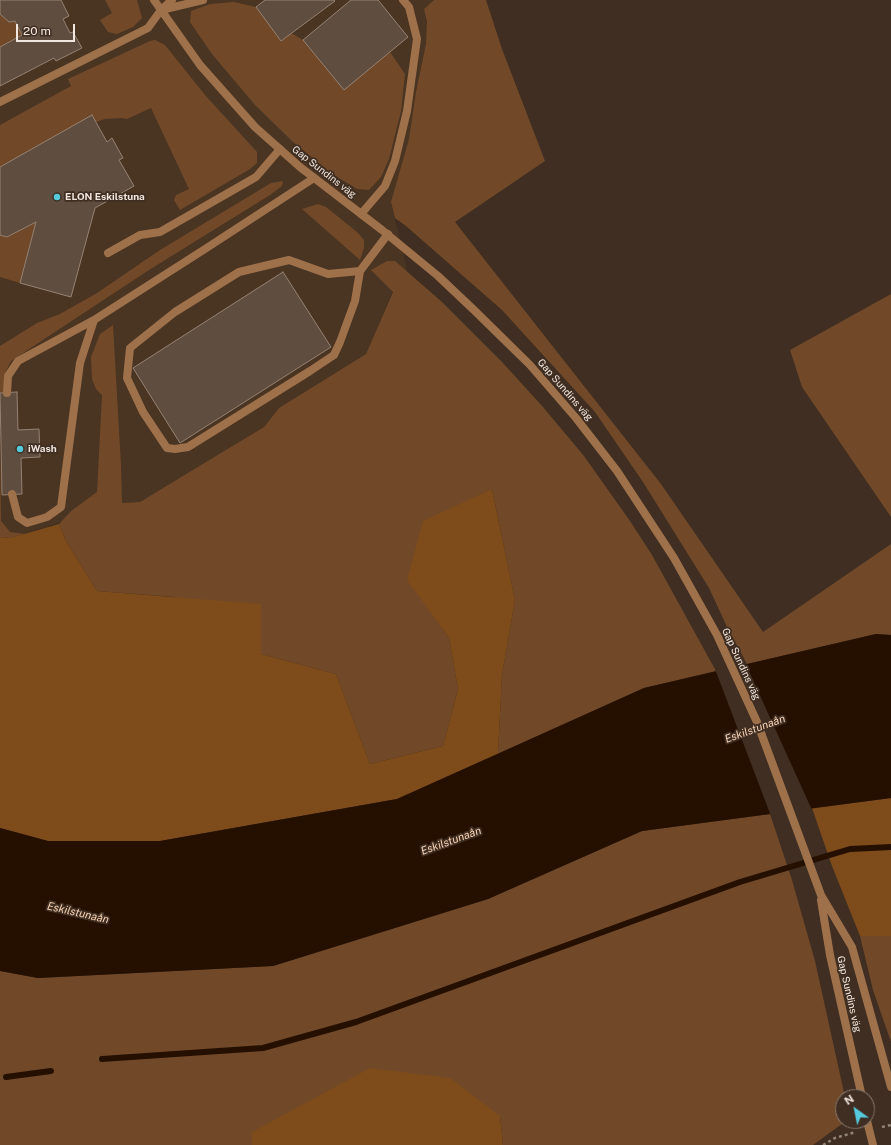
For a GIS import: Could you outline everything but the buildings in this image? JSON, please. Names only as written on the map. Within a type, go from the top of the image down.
[{"type":"street","name":"Gap Sundins väg","points":[[154,0],[200,65],[255,127],[314,178],[388,234],[438,276],[530,364],[576,418],[617,471],[653,524],[674,558],[717,635],[757,722],[812,874],[821,895],[852,948],[891,1087]]},
{"type":"street","points":[[0,102],[148,28],[160,10],[172,0]]},
{"type":"street","points":[[160,10],[203,0]]},
{"type":"street","points":[[361,214],[385,186],[395,162],[407,111],[417,39],[409,7],[403,0]]},
{"type":"street","points":[[108,253],[140,235],[160,232],[256,177],[280,149]]},
{"type":"street","points":[[7,392],[8,376],[18,361],[94,320],[314,178]]},
{"type":"street","points":[[360,271],[328,274],[289,260],[239,272],[175,312],[130,348],[127,378],[143,412],[167,448],[175,450],[188,447],[334,355],[355,300],[360,271],[388,234]]},
{"type":"street","points":[[12,494],[18,517],[27,523],[47,517],[61,507],[80,363],[94,320]]},
{"type":"street","name":"Gap Sundins väg","points":[[821,895],[830,955],[860,1089]]},
{"type":"street","points":[[869,1129],[873,1145]]},
{"type":"path","points":[[823,1145],[835,1138],[853,1133]]},
{"type":"shaded area","points":[[0,0],[486,0],[391,202],[407,270],[393,291],[366,354],[279,408],[264,427],[208,463],[140,502],[123,503],[10,538],[0,537]]},
{"type":"shaded area","points":[[105,0],[137,0],[142,18],[133,27],[117,34],[108,32],[100,20],[112,13]]},
{"type":"shaded area","points":[[434,0],[486,0],[502,49],[545,161],[455,222],[661,484],[763,632],[891,544],[891,635],[876,634],[747,664],[728,629],[709,588],[643,482],[595,412],[502,310],[395,218],[391,202],[409,139],[416,92],[426,44],[427,21],[424,9]]},
{"type":"shaded area","points":[[234,2],[256,7],[281,41],[291,33],[303,40],[344,89],[390,52],[405,74],[401,111],[389,159],[381,177],[369,190],[357,189],[331,173],[292,141],[255,105],[212,54],[190,22],[191,11],[210,4]]},
{"type":"shaded area","points":[[0,14],[9,22],[15,21],[22,35],[0,47]]},
{"type":"shaded area","points":[[155,40],[165,45],[205,95],[257,152],[257,163],[250,169],[180,210],[174,200],[176,195],[189,189],[151,108],[127,119],[105,119],[96,122],[0,167],[0,125],[71,86],[68,79]]},
{"type":"shaded area","points":[[283,181],[282,186],[270,195],[149,270],[11,361],[5,373],[6,392],[0,393],[0,346],[37,323],[60,314],[97,293],[160,250],[271,183]]},
{"type":"shaded area","points":[[318,204],[326,207],[357,232],[364,240],[364,248],[360,260],[302,209]]},
{"type":"shaded area","points":[[36,222],[20,283],[0,277],[0,235],[8,237]]},
{"type":"shaded area","points":[[387,261],[395,261],[442,302],[502,362],[543,407],[584,456],[652,555],[716,671],[644,688],[498,754],[502,675],[515,600],[492,489],[408,580],[449,638],[458,689],[443,746],[370,764],[336,674],[261,654],[175,597],[97,591],[66,541],[59,524],[71,511],[97,492],[102,395],[96,389],[92,379],[91,357],[100,334],[113,325],[122,503],[140,502],[264,427],[279,408],[366,354],[393,292],[371,270]]},
{"type":"shaded area","points":[[891,294],[891,517],[802,387],[790,350]]},
{"type":"shaded area","points":[[0,441],[1,521],[10,532],[25,534],[10,538],[0,537]]},
{"type":"shaded area","points":[[492,489],[515,600],[502,675],[498,754],[397,799],[160,841],[48,841],[0,828],[0,537],[10,538],[59,524],[66,541],[97,591],[261,604],[261,654],[336,674],[370,764],[443,746],[458,689],[449,638],[407,580],[423,521]]},
{"type":"shaded area","points":[[891,798],[891,936],[860,936],[832,866],[812,808]]},
{"type":"shaded area","points":[[770,814],[792,880],[815,961],[843,1089],[835,1089],[835,1129],[813,1145],[503,1145],[500,1116],[252,1132],[252,1145],[0,1145],[0,971],[38,978],[273,966],[488,899],[642,831]]},
{"type":"shaded area","points":[[860,936],[891,936],[891,1042],[873,990]]},
{"type":"shaded area","points":[[370,1068],[450,1078],[500,1116],[503,1145],[252,1145],[252,1132]]},
{"type":"water","name":"Eskilstunaån","points":[[876,634],[891,635],[891,798],[642,831],[488,899],[273,966],[38,978],[0,971],[0,828],[48,841],[160,841],[397,799],[644,688]]},
{"type":"pier","points":[[745,663],[812,810],[771,816],[715,669]]},
{"type":"waterway","points":[[102,1059],[263,1048],[356,1022],[740,882],[850,849],[891,847]]},
{"type":"waterway","points":[[6,1077],[51,1071]]},
{"type":"place","name":"ELON Eskilstuna","points":[[57,197]]},
{"type":"place","name":"iWash","points":[[20,449]]}]
